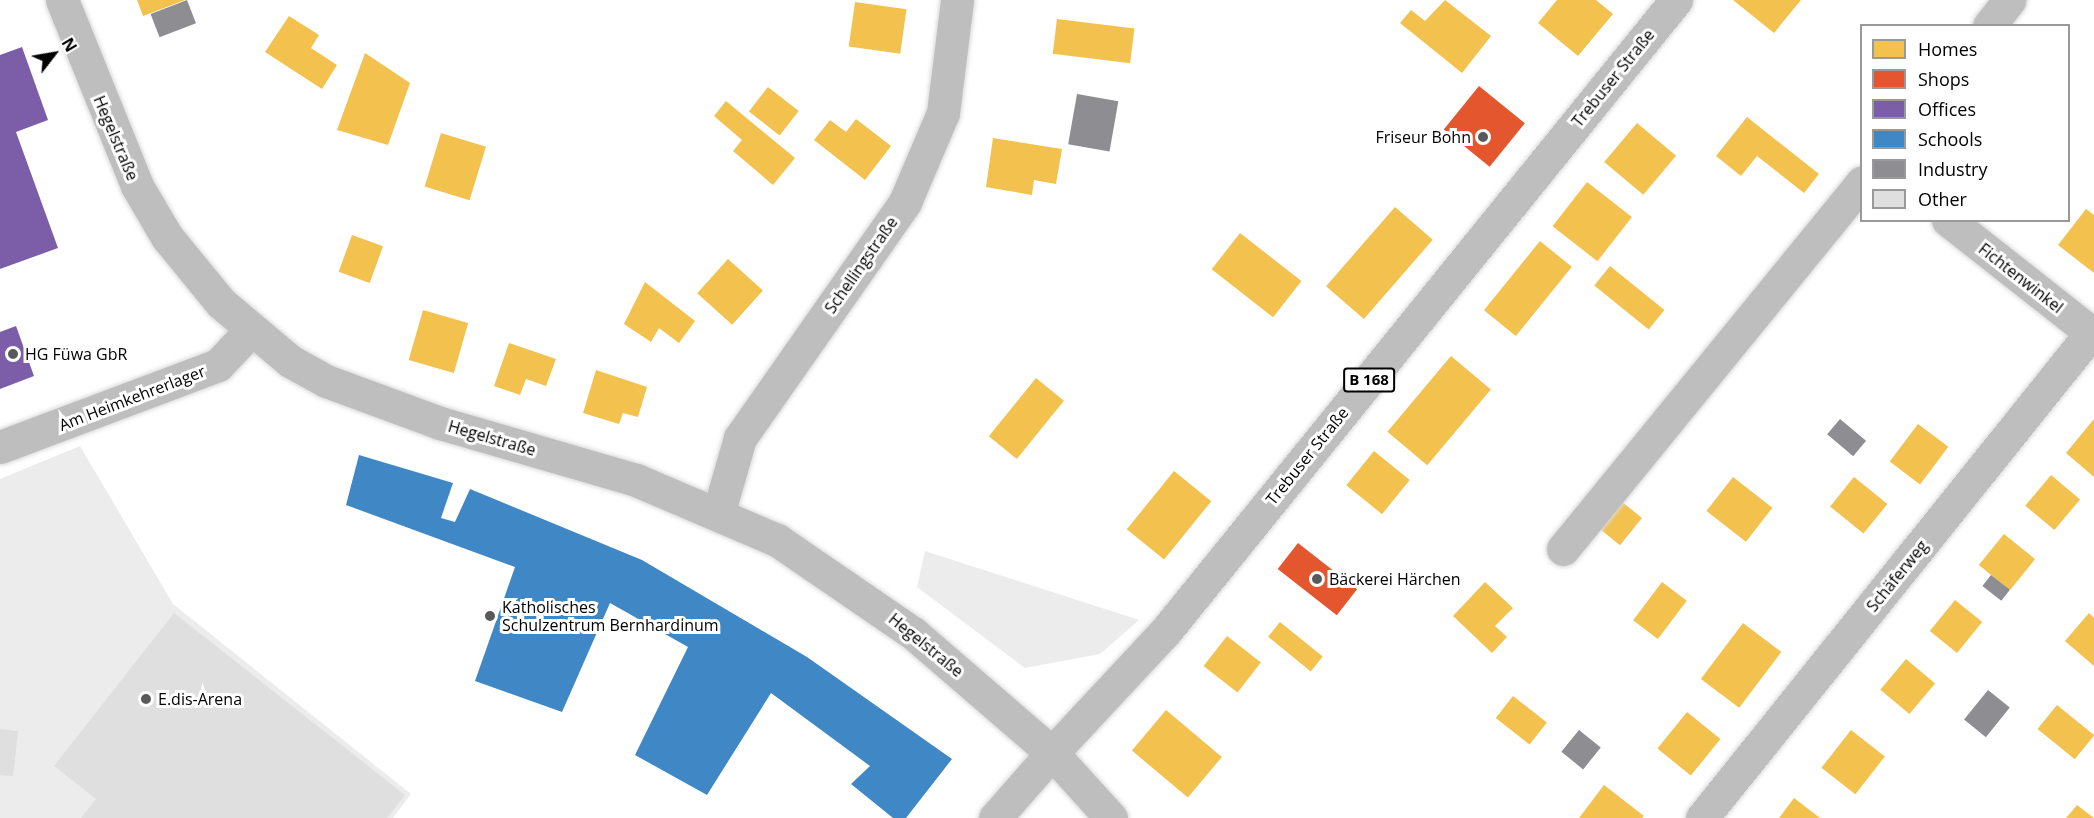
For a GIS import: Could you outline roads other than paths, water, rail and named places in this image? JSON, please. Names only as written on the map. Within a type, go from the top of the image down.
[{"type":"main road","name":"Hegelstraße","points":[[62,0],[137,186],[167,237],[251,330],[326,381],[440,423],[636,480],[719,511],[777,540],[872,601],[1052,753],[1111,818]]},
{"type":"main road","name":"Schellingstraße","points":[[719,511],[740,438],[905,202],[943,113],[957,0]]},
{"type":"main road","name":"Trebuser Straße","points":[[995,818],[1052,753],[1166,632],[1676,0]]},
{"type":"main road","points":[[1991,24],[2009,0]]},
{"type":"main road","points":[[1563,549],[1860,185]]},
{"type":"main road","name":"Fichtenwinkel","points":[[1951,222],[2092,334]]},
{"type":"main road","name":"Am Heimkehrerlager","points":[[0,447],[218,365],[251,330]]},
{"type":"main road","name":"Schäferweg","points":[[1702,818],[2092,334]]},
{"type":"place","name":"Friseur Bohn","points":[[1483,137]]},
{"type":"place","name":"HG Füwa GbR","points":[[13,354]]},
{"type":"place","name":"Bäckerei Härchen","points":[[1317,579]]},
{"type":"place","name":"Katholisches Schulzentrum Bernhardinum","points":[[490,616]]},
{"type":"place","name":"E.dis-Arena","points":[[146,699]]}]
